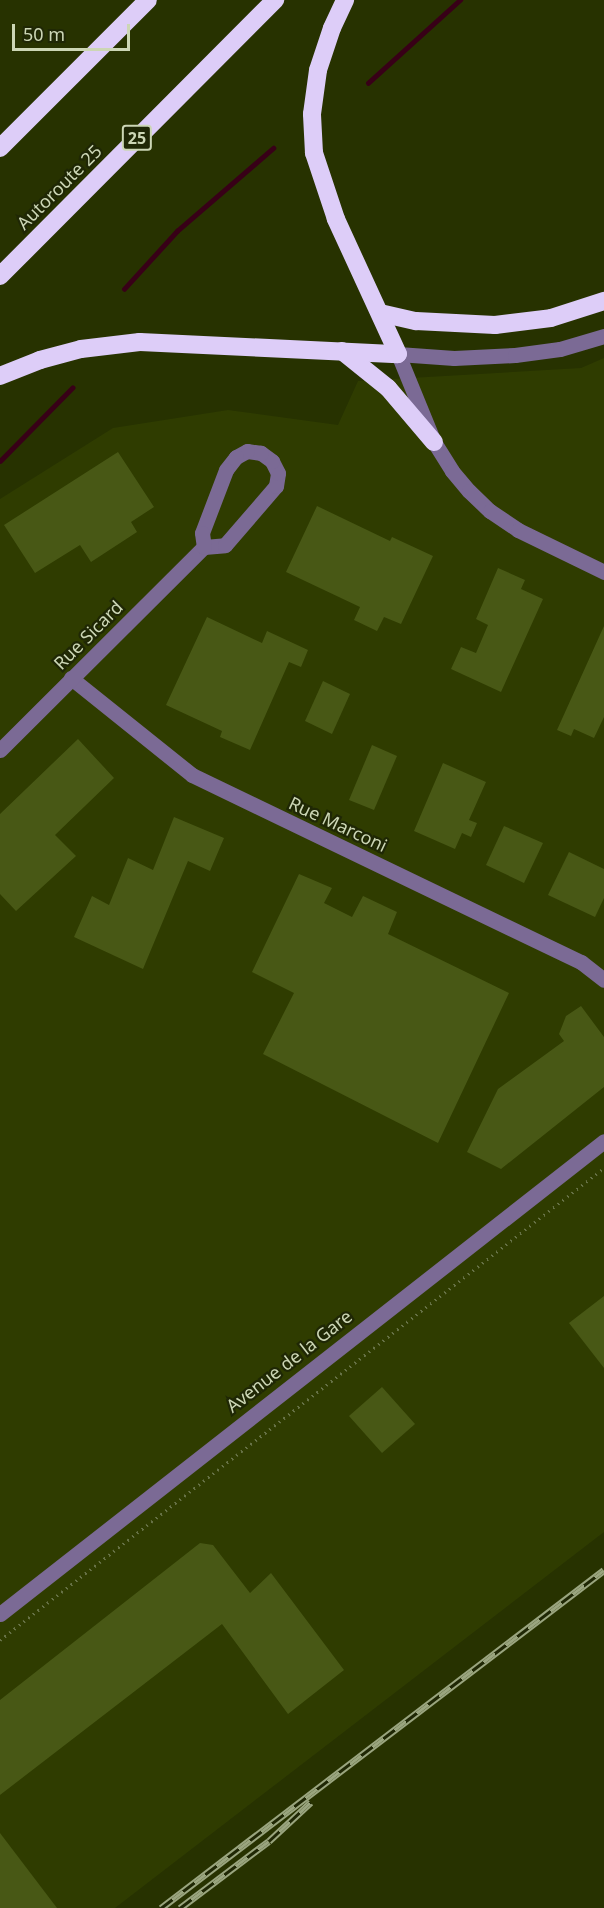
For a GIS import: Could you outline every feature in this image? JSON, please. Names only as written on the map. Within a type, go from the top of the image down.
[{"type":"highway","points":[[0,148],[148,0]]},
{"type":"highway","name":"Autoroute 25","points":[[0,276],[275,0]]},
{"type":"highway","points":[[0,376],[59,354],[123,343],[203,343],[398,354],[327,196],[312,140],[313,107],[318,70],[332,28],[345,0]]},
{"type":"highway","points":[[380,313],[423,322],[495,325],[550,318],[604,301]]},
{"type":"highway","points":[[342,351],[388,388],[434,442]]},
{"type":"street","points":[[604,336],[560,349],[515,355],[454,358],[398,354],[434,442],[452,471],[490,511],[534,539],[604,572]]},
{"type":"street","name":"Rue Sicard","points":[[0,750],[204,547],[225,545],[276,486],[278,473],[272,461],[261,453],[248,451],[236,457],[226,470],[202,533],[204,547]]},
{"type":"street","name":"Rue Marconi","points":[[72,678],[192,775],[581,962],[604,980]]},
{"type":"street","name":"Avenue de la Gare","points":[[0,1614],[604,1141]]},
{"type":"path","points":[[0,1640],[604,1168]]},
{"type":"shaded area","points":[[604,358],[604,1532],[115,1908],[0,1908],[0,499],[113,428],[228,410],[338,425],[358,381],[581,368]]},
{"type":"building","points":[[118,452],[154,507],[131,522],[137,532],[91,562],[80,545],[35,573],[4,525]]},
{"type":"building","points":[[317,506],[390,541],[392,537],[433,556],[401,624],[384,617],[377,631],[354,620],[360,607],[286,572]]},
{"type":"building","points":[[498,568],[525,580],[521,589],[543,599],[501,692],[451,669],[461,647],[476,653],[488,625],[476,619]]},
{"type":"building","points":[[207,617],[262,643],[267,631],[308,650],[301,667],[289,662],[250,750],[220,737],[222,731],[166,705]]},
{"type":"building","points":[[604,626],[604,717],[594,738],[574,729],[571,736],[557,730]]},
{"type":"building","points":[[323,681],[350,694],[332,734],[305,721]]},
{"type":"building","points":[[78,739],[114,778],[55,835],[76,856],[16,911],[0,894],[0,814]]},
{"type":"building","points":[[372,745],[397,756],[374,810],[349,800]]},
{"type":"building","points":[[443,763],[486,782],[469,820],[477,823],[471,837],[462,833],[455,849],[414,831]]},
{"type":"building","points":[[174,817],[224,838],[210,871],[188,861],[143,969],[74,937],[92,896],[109,905],[128,858],[153,870]]},
{"type":"building","points":[[504,826],[543,843],[524,883],[486,865]]},
{"type":"building","points":[[569,852],[604,869],[604,898],[595,917],[548,895]]},
{"type":"building","points":[[299,874],[332,888],[324,903],[352,917],[363,896],[397,912],[388,934],[509,993],[438,1143],[263,1054],[294,993],[252,972]]},
{"type":"building","points":[[581,1006],[604,1037],[604,1087],[501,1169],[467,1152],[498,1089],[564,1041],[559,1034],[566,1016]]},
{"type":"building","points":[[604,1296],[604,1368],[569,1323]]},
{"type":"building","points":[[382,1387],[415,1424],[382,1453],[349,1416]]},
{"type":"building","points":[[200,1543],[213,1545],[250,1593],[271,1573],[344,1670],[288,1714],[222,1624],[0,1795],[0,1700]]},
{"type":"building","points":[[0,1833],[57,1908],[0,1908]]},
{"type":"waterway","points":[[368,83],[460,0]]},
{"type":"waterway","points":[[124,289],[177,231],[273,148]]},
{"type":"waterway","points":[[0,461],[72,388]]},
{"type":"railway","points":[[161,1908],[604,1570]]},
{"type":"railway","points":[[180,1908],[269,1841],[311,1802]]}]
